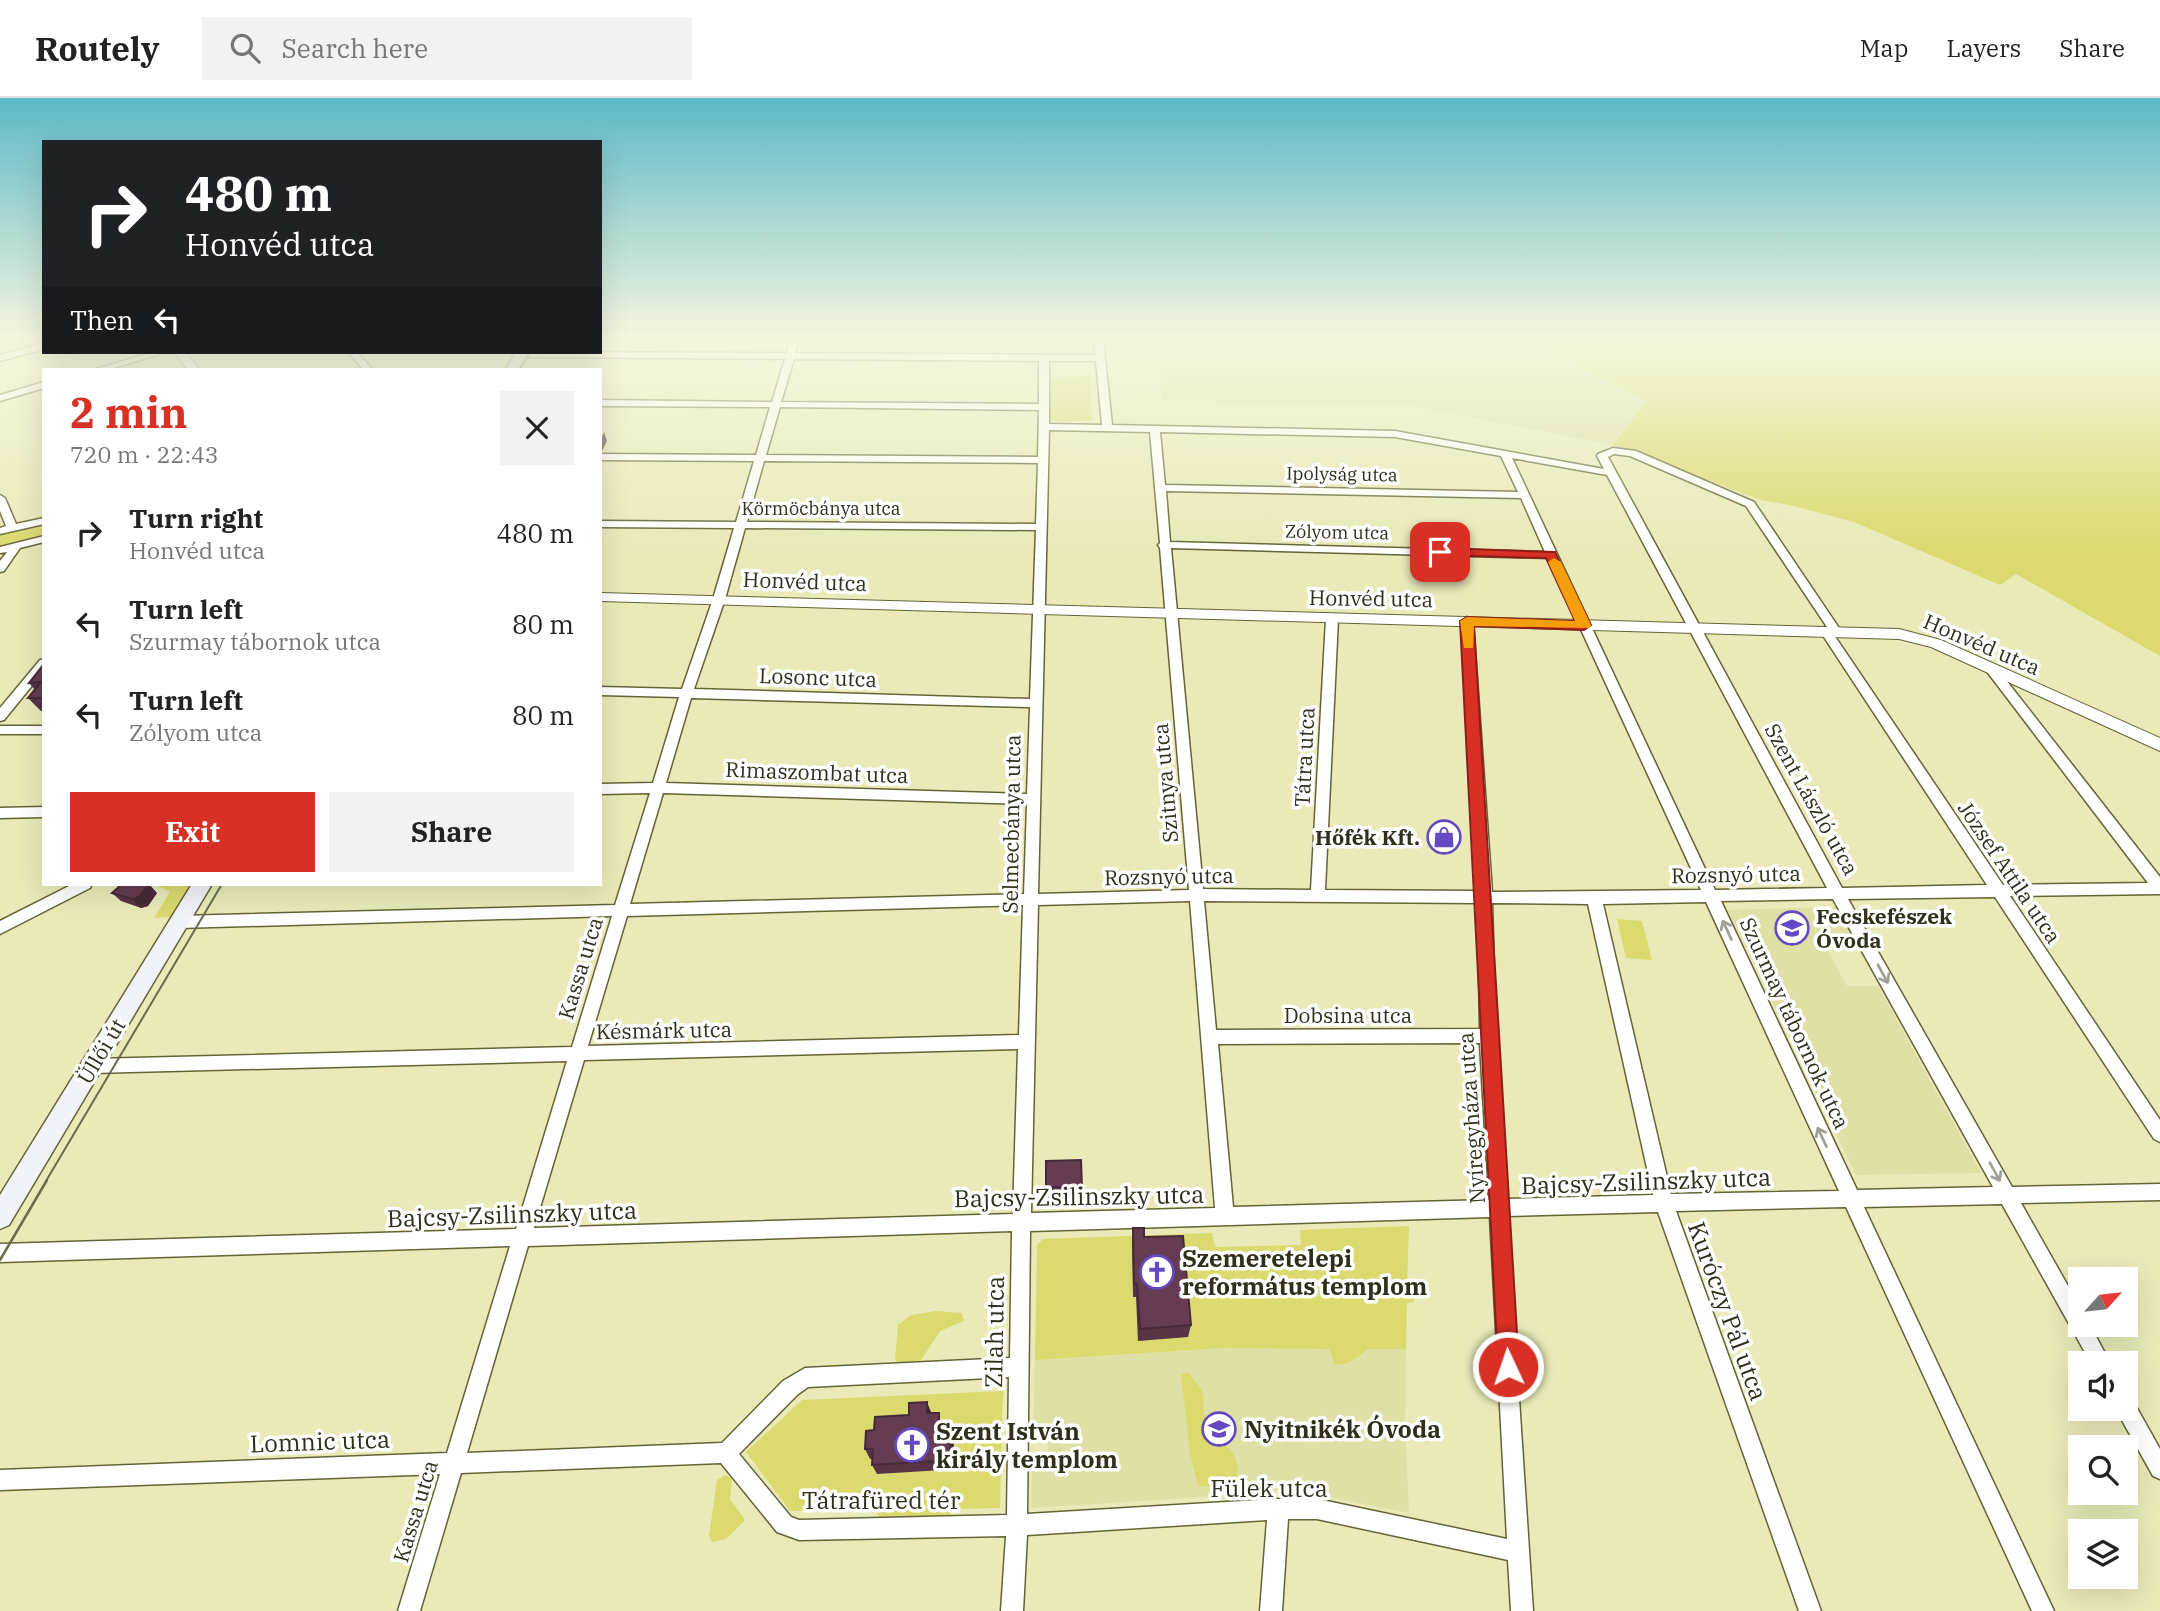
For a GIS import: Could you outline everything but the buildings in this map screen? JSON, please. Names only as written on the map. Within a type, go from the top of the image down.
[{"type":"main road","name":"Üllői út","points":[[0,1217],[201,886]]},
{"type":"street","name":"Kassa utca","points":[[409,1611],[657,788],[719,599],[774,410]]},
{"type":"street","name":"Selmecbánya utca","points":[[1022,1222],[1043,410]]},
{"type":"street","points":[[1105,410],[1107,427]]},
{"type":"street","points":[[1044,427],[1387,434],[1611,473]]},
{"type":"street","name":"Szitnya utca","points":[[1155,429],[1163,545],[1225,1217]]},
{"type":"street","name":"József Attila utca","points":[[1611,473],[1602,456],[1605,452],[1632,453],[1743,499],[1757,512],[1997,892],[2160,1134]]},
{"type":"street","name":"Szurmay tábornok utca","points":[[1505,453],[2043,1611]]},
{"type":"street","points":[[602,457],[1042,460]]},
{"type":"street","name":"Szent László utca","points":[[1611,473],[1837,893],[2094,1351]]},
{"type":"street","name":"Ipolyság utca","points":[[1159,488],[1525,495]]},
{"type":"street","points":[[0,498],[6,530],[42,521]]},
{"type":"street","name":"Körmöcbánya utca","points":[[602,524],[1041,527]]},
{"type":"street","points":[[0,550],[42,540]]},
{"type":"street","name":"Zólyom utca","points":[[1163,545],[1551,555]]},
{"type":"street","points":[[0,569],[16,546]]},
{"type":"street","name":"Honvéd utca","points":[[602,597],[1899,634],[1919,638],[2160,745]]},
{"type":"street","name":"Tátra utca","points":[[1318,897],[1332,619]]},
{"type":"street","name":"Nyíregyháza utca","points":[[1467,621],[1485,898],[1488,1036],[1522,1611]]},
{"type":"street","points":[[0,717],[42,665]]},
{"type":"street","points":[[1991,669],[2160,887]]},
{"type":"street","name":"Losonc utca","points":[[602,691],[1035,703]]},
{"type":"street","points":[[0,730],[42,730]]},
{"type":"street","name":"Rimaszombat utca","points":[[602,789],[657,788],[1032,799]]},
{"type":"street","points":[[0,813],[42,812]]},
{"type":"street","points":[[0,929],[81,886]]},
{"type":"street","name":"Rozsnyó utca","points":[[179,922],[1197,895],[1594,898],[2160,887]]},
{"type":"street","name":"Kuróczy Pál utca","points":[[1594,898],[1664,1203],[1810,1611]]},
{"type":"street","name":"Dobsina utca","points":[[1209,1037],[1488,1036]]},
{"type":"street","name":"Késmárk utca","points":[[92,1066],[1028,1042]]},
{"type":"street","name":"Bajcsy-Zsilinszky utca","points":[[0,1253],[1664,1203],[2160,1192]]},
{"type":"street","name":"Zilah utca","points":[[1012,1611],[1017,1525],[1022,1222]]},
{"type":"street","points":[[726,1453],[790,1388],[805,1378],[1020,1367]]},
{"type":"street","points":[[2133,1421],[2160,1469]]},
{"type":"street","name":"Lomnic utca","points":[[0,1480],[726,1453]]},
{"type":"street","name":"Tátrafüred tér","points":[[726,1453],[784,1525],[799,1530],[1017,1525]]},
{"type":"street","points":[[1271,1611],[1278,1509]]},
{"type":"street","name":"Fülek utca","points":[[1017,1525],[1317,1509],[1519,1552]]},
{"type":"shaded area","points":[[1051,410],[1091,410],[1092,421],[1051,421]]},
{"type":"shaded area","points":[[1431,410],[1641,410],[1613,445]]},
{"type":"shaded area","points":[[1640,410],[2160,410],[2160,656],[2016,574],[2000,585],[1854,522],[1761,500],[1613,445]]},
{"type":"shaded area","points":[[42,516],[42,535],[0,546],[0,527]]},
{"type":"shaded area","points":[[159,886],[191,886],[171,917],[154,918],[170,892]]},
{"type":"shaded area","points":[[1836,907],[1858,947],[1827,949],[1847,986],[1878,986],[1981,1173],[1856,1175],[1728,910]]},
{"type":"shaded area","points":[[1617,919],[1642,921],[1652,960],[1626,958]]},
{"type":"shaded area","points":[[1409,1226],[1407,1285],[1416,1288],[1414,1302],[1407,1303],[1406,1349],[1367,1349],[1352,1361],[1339,1365],[1334,1364],[1330,1349],[1225,1348],[1035,1360],[1037,1245],[1043,1239],[1212,1233],[1215,1247],[1301,1245],[1300,1230]]},
{"type":"shaded area","points":[[936,1311],[962,1313],[964,1321],[940,1331],[921,1360],[909,1367],[899,1366],[895,1359],[898,1325],[911,1315]]},
{"type":"shaded area","name":"Nyitnikék Óvoda","points":[[1225,1348],[1406,1349],[1405,1421],[1409,1513],[1297,1491],[1272,1490],[1031,1508],[1032,1458],[1048,1457],[1048,1438],[1033,1438],[1035,1360]]},
{"type":"shaded area","points":[[1188,1372],[1202,1392],[1204,1414],[1209,1426],[1228,1447],[1237,1462],[1235,1483],[1205,1487],[1198,1485],[1190,1454],[1181,1374]]},
{"type":"shaded area","points":[[1003,1391],[1000,1508],[953,1509],[945,1523],[882,1524],[876,1510],[790,1511],[746,1452],[802,1400]]},
{"type":"shaded area","points":[[726,1475],[732,1479],[730,1499],[745,1520],[726,1539],[712,1542],[709,1536],[717,1480]]},
{"type":"tram line","points":[[46,1181],[221,886]]},
{"type":"tram line","points":[[0,1260],[47,1180]]},
{"type":"slow traffic","points":[[1468,645],[1467,621],[1584,625],[1554,562]]},
{"type":"place","name":"Hőfék Kft.","points":[[1444,837]]},
{"type":"place","name":"Fecskefészek Óvoda","points":[[1792,928]]},
{"type":"place","name":"Szemeretelepi református templom","points":[[1157,1272]]},
{"type":"place","name":"Nyitnikék Óvoda","points":[[1219,1429]]},
{"type":"place","name":"Szent István király templom","points":[[912,1445]]},
{"type":"route","points":[[1440,552],[1551,555],[1584,625],[1467,621],[1485,898],[1488,1036],[1508,1367]]}]
